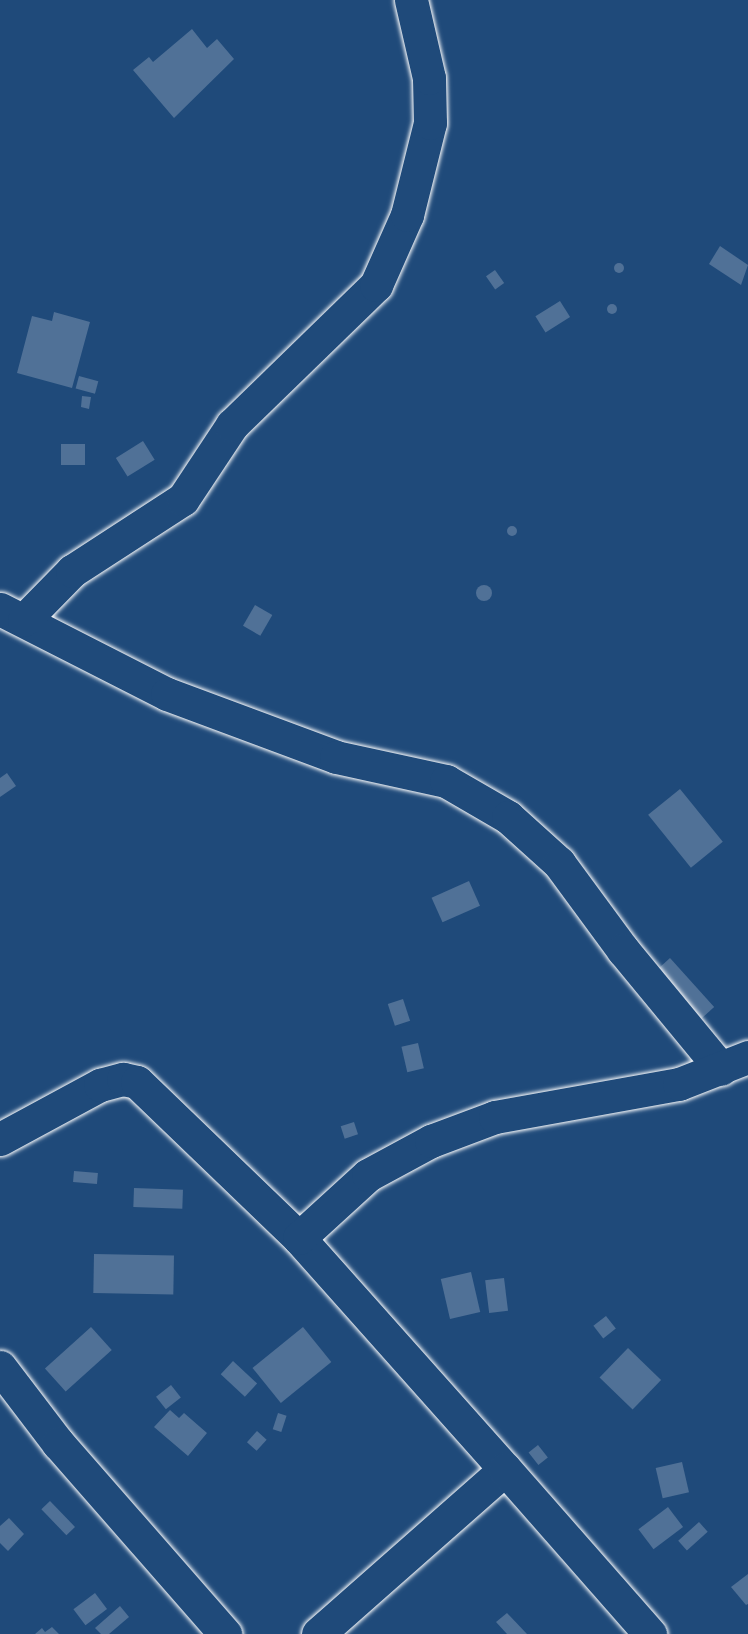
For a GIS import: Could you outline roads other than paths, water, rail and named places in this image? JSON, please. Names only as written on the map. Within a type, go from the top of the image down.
[{"type":"street","points":[[299,1238],[368,1175],[431,1141],[495,1117],[679,1084],[735,1063],[623,950],[559,863],[508,817],[446,781],[336,758],[167,694],[12,614],[72,571],[183,499],[232,425],[376,285],[407,215],[430,123],[429,78],[411,0]]},
{"type":"street","points":[[0,1139],[100,1085],[123,1079],[137,1082],[299,1238],[650,1634]]},
{"type":"street","points":[[0,1367],[58,1443],[225,1634]]},
{"type":"street","points":[[318,1634],[505,1469]]}]
